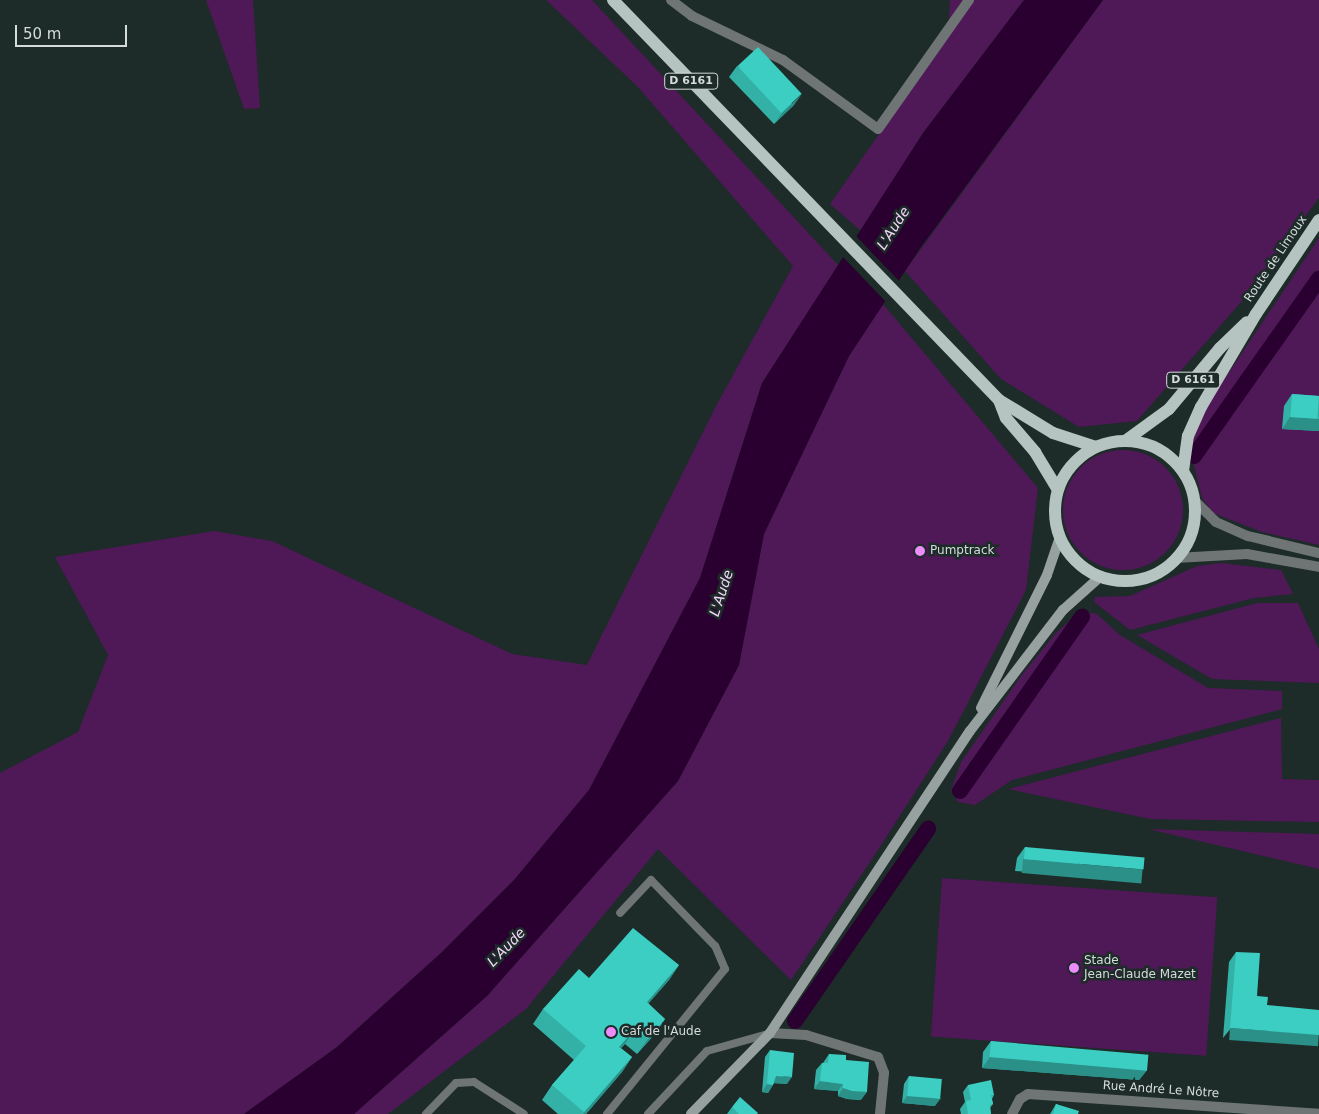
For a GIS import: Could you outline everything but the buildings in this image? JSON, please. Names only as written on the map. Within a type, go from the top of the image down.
[{"type":"main road","name":"D 6161","points":[[613,0],[998,400],[1053,433],[1096,447]]},
{"type":"main road","name":"Route de Limoux","points":[[1256,314],[1319,220]]},
{"type":"main road","name":"D 6161","points":[[1125,441],[1169,409],[1220,348],[1256,314]]},
{"type":"main road","name":"D 6161","points":[[1183,471],[1192,424],[1256,314]]},
{"type":"main road","name":"D 6161","points":[[998,400],[1006,418],[1036,452],[1058,490]]},
{"type":"main road","points":[[1125,441],[1158,449],[1183,471],[1195,501],[1192,533],[1176,558],[1154,574],[1141,579],[1101,576],[1077,561],[1060,536],[1055,514],[1058,490],[1073,465],[1096,447],[1125,441]]},
{"type":"main road","points":[[970,731],[1043,583],[1060,536]]},
{"type":"main road","points":[[691,1114],[770,1033],[970,731],[1057,617],[1075,596],[1101,576]]},
{"type":"street","points":[[672,0],[692,16],[783,60],[878,129],[969,0]]},
{"type":"street","points":[[1195,501],[1216,522],[1248,536],[1319,553]]},
{"type":"street","points":[[1176,558],[1248,554],[1319,567]]},
{"type":"street","points":[[770,1033],[806,1035],[878,1057],[884,1073],[880,1114]]},
{"type":"street","name":"Rue André Le Nôtre","points":[[1012,1114],[1016,1104],[1028,1094],[1319,1114]]},
{"type":"lane","points":[[607,1114],[725,969],[715,946],[651,880],[620,913]]},
{"type":"lane","points":[[648,1114],[707,1051],[770,1033]]},
{"type":"lane","points":[[426,1114],[456,1083],[474,1082],[524,1114]]},
{"type":"shaded area","points":[[206,0],[253,0],[260,108],[244,109]]},
{"type":"shaded area","points":[[546,0],[592,0],[839,266],[762,383],[700,578],[589,790],[514,880],[442,952],[337,1047],[244,1114],[0,1114],[0,773],[78,732],[108,655],[55,557],[214,531],[272,541],[512,654],[587,665],[716,406],[793,266],[637,86]]},
{"type":"shaded area","points":[[950,0],[1024,0],[923,133],[861,231],[830,204],[948,36]]},
{"type":"shaded area","points":[[1103,0],[1319,0],[1319,198],[1241,302],[1137,421],[1079,427],[1001,379],[905,271]]},
{"type":"shaded area","points":[[1319,238],[1319,545],[1262,532],[1213,513],[1202,498],[1190,449],[1203,411]]},
{"type":"shaded area","points":[[883,304],[1038,488],[1026,590],[948,741],[874,856],[791,980],[658,849],[526,1009],[388,1114],[354,1114],[487,996],[678,781],[739,665],[764,534],[849,356]]},
{"type":"shaded area","points":[[1123,450],[1135,451],[1146,455],[1156,460],[1165,468],[1173,477],[1178,487],[1182,498],[1182,522],[1178,533],[1173,543],[1165,552],[1156,560],[1146,565],[1135,569],[1123,570],[1111,569],[1100,565],[1090,560],[1081,552],[1073,543],[1068,533],[1064,522],[1063,510],[1064,498],[1068,487],[1073,477],[1081,468],[1090,460],[1100,455],[1111,451]]},
{"type":"shaded area","points":[[1222,563],[1281,570],[1293,594],[1254,598],[1130,630],[1094,602],[1095,597],[1130,596],[1197,566]]},
{"type":"shaded area","points":[[1257,603],[1298,603],[1319,649],[1319,683],[1212,679],[1137,635]]},
{"type":"shaded area","points":[[1080,611],[1097,614],[1120,635],[1208,688],[1282,691],[1282,709],[1012,780],[975,805],[958,802],[951,790],[961,762],[1021,676],[1055,634]]},
{"type":"shaded area","points":[[1281,718],[1282,779],[1319,780],[1319,822],[1150,819],[1008,789]]},
{"type":"shaded area","points":[[1148,829],[1319,834],[1319,869]]},
{"type":"shaded area","name":"Stade Jean-Claude Mazet","points":[[942,878],[1217,897],[1206,1056],[931,1037]]},
{"type":"water","name":"L'Aude","points":[[1024,0],[1103,0],[921,247],[849,356],[764,534],[739,665],[678,781],[487,996],[354,1114],[244,1114],[337,1047],[442,952],[514,880],[589,790],[700,578],[762,383],[923,133]]},
{"type":"pier","points":[[855,235],[901,283],[887,303],[842,256]]},
{"type":"waterway","points":[[1194,456],[1319,279]]},
{"type":"waterway","points":[[960,791],[1082,617]]},
{"type":"waterway","points":[[795,1021],[928,829]]},
{"type":"place","name":"Pumptrack","points":[[920,551]]},
{"type":"place","name":"Stade Jean-Claude Mazet","points":[[1074,968]]},
{"type":"place","name":"Caf de l'Aude","points":[[611,1032]]}]
